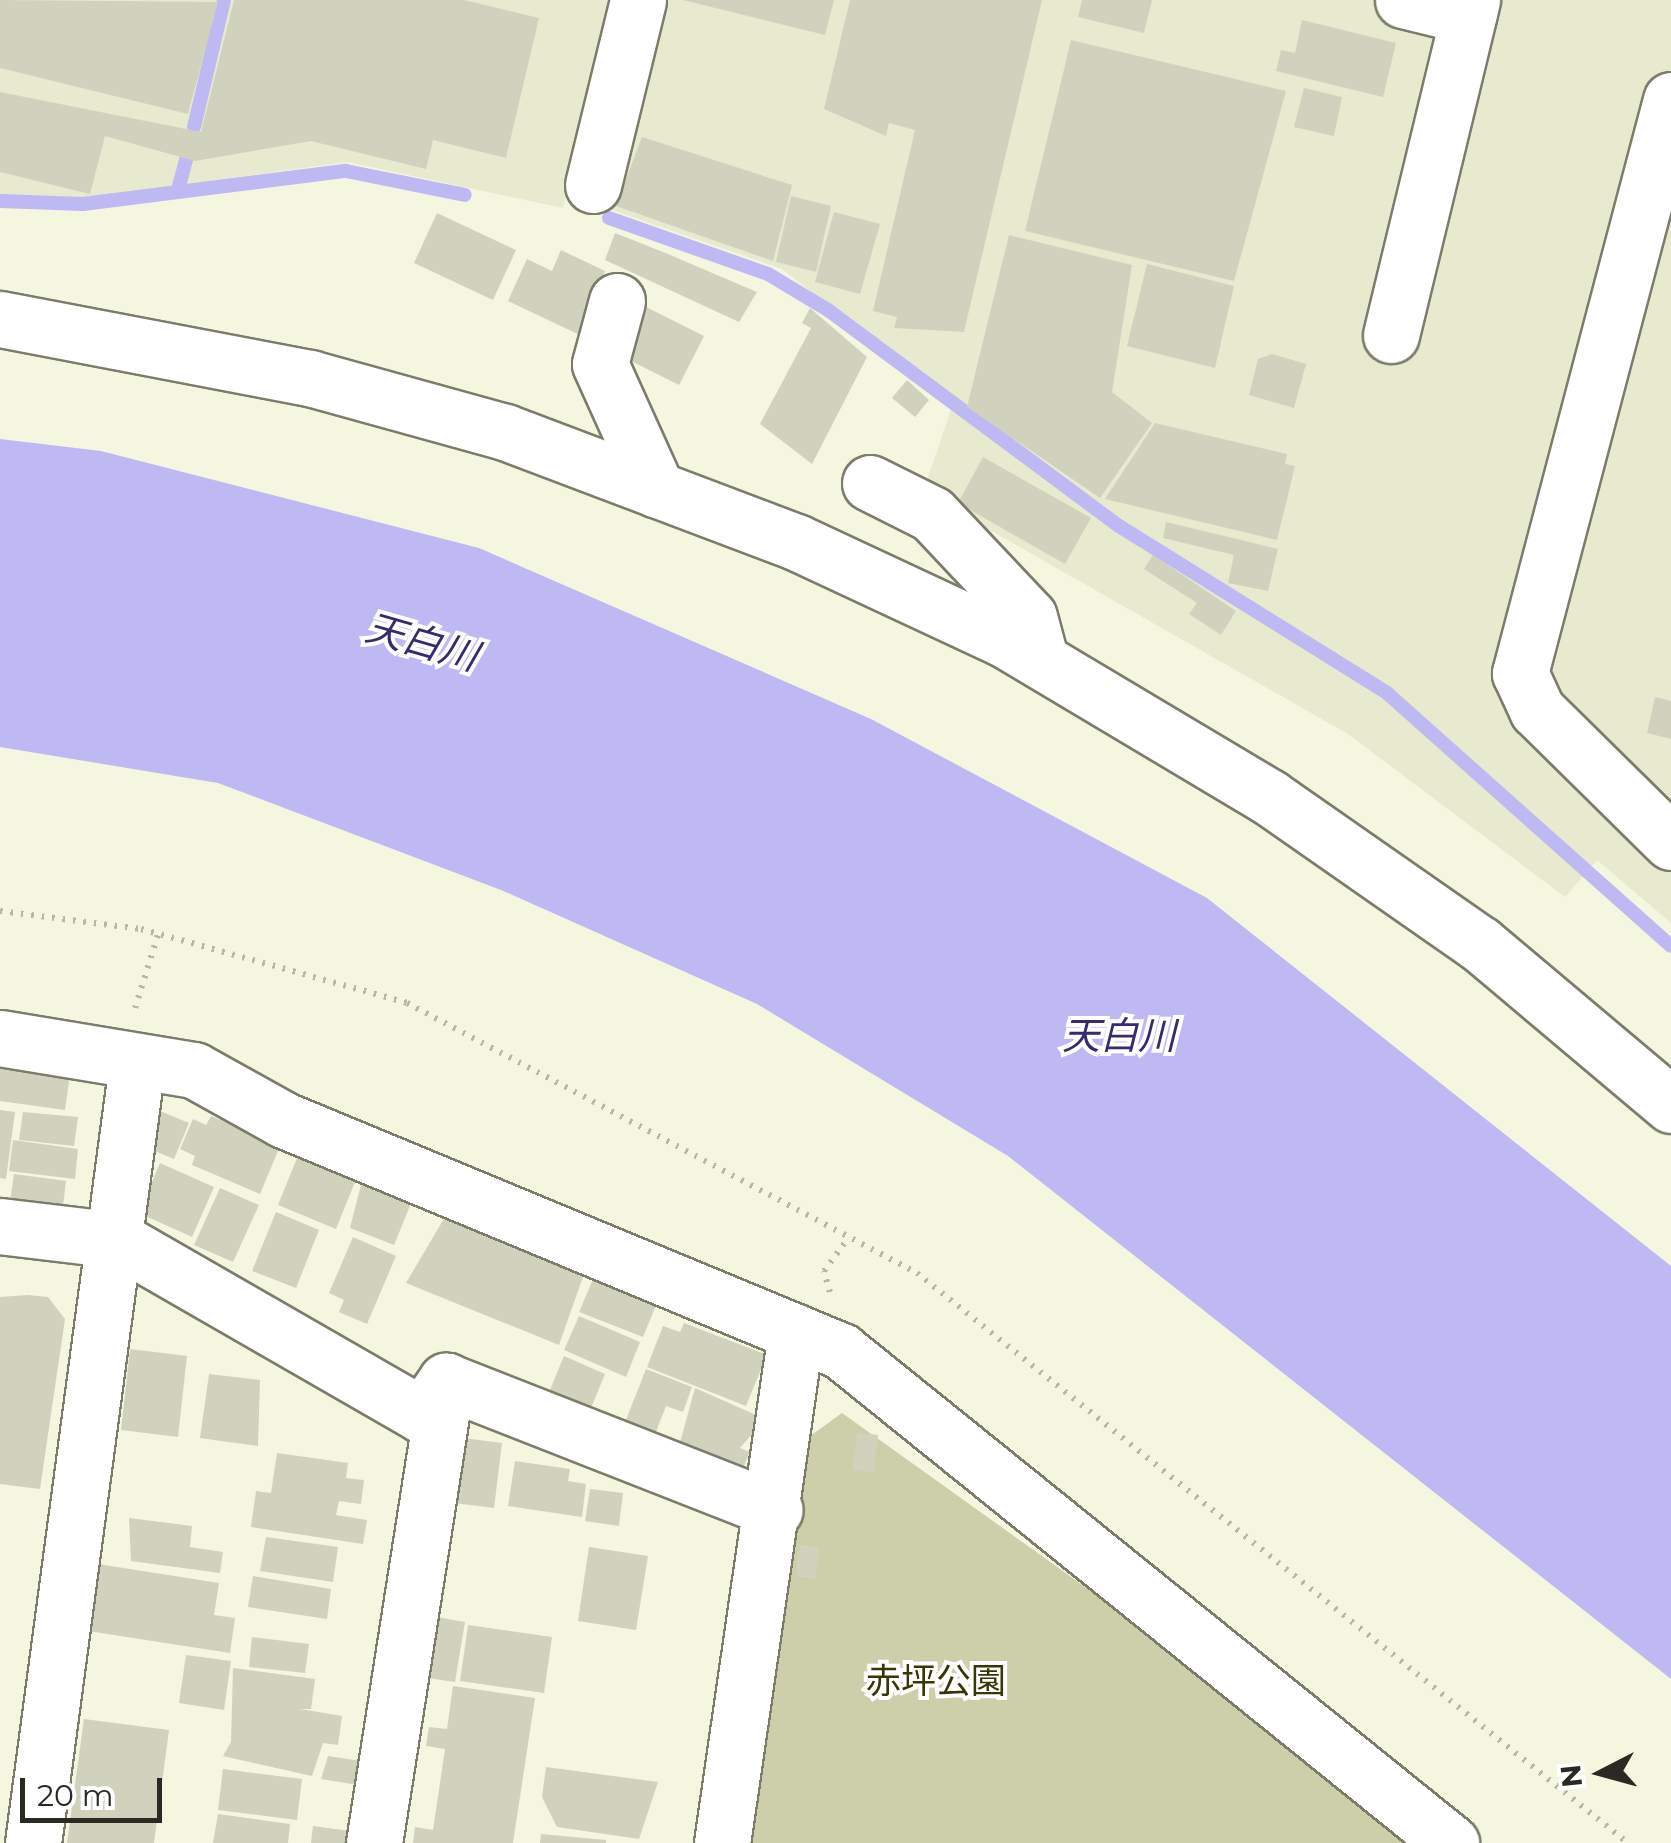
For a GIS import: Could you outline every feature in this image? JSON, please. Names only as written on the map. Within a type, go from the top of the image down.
[{"type":"street","points":[[593,184],[638,0]]},
{"type":"street","points":[[1391,335],[1470,8],[1402,0]]},
{"type":"street","points":[[1671,100],[1520,674],[1537,710],[1671,842]]},
{"type":"street","points":[[617,301],[600,364],[657,490]]},
{"type":"street","points":[[0,319],[310,378],[505,432],[796,542],[1040,658],[1241,779],[1480,944],[1671,1105]]},
{"type":"street","points":[[870,483],[932,514],[1029,617],[1040,658]]},
{"type":"street","points":[[0,1038],[137,1065],[194,1070],[284,1120],[841,1352],[1451,1843]]},
{"type":"street","points":[[33,1843],[118,1240],[137,1065]]},
{"type":"street","points":[[0,1226],[118,1240],[422,1415],[446,1381]]},
{"type":"street","points":[[722,1843],[775,1510],[796,1332]]},
{"type":"street","points":[[446,1381],[775,1510]]},
{"type":"street","points":[[374,1843],[446,1381]]},
{"type":"shaded area","points":[[0,0],[614,0],[563,208],[347,162],[85,198],[0,195]]},
{"type":"shaded area","points":[[659,0],[1454,0],[1371,347],[1408,359],[1491,0],[1671,0],[1671,923],[1597,860],[1565,897],[1348,734],[923,492],[953,404],[782,269],[609,209]]},
{"type":"green space","name":"赤坪公園","points":[[842,1413],[1155,1637],[1408,1843],[746,1843],[806,1439]]},
{"type":"water","name":"天白川","points":[[0,439],[101,451],[479,548],[871,719],[1207,898],[1671,1266],[1671,1679],[1008,1156],[757,1004],[501,890],[218,783],[0,747]]},
{"type":"building","points":[[0,0],[218,2],[188,114],[0,68]]},
{"type":"building","points":[[234,0],[464,0],[539,18],[506,158],[433,140],[426,169],[311,141],[195,161],[105,136],[90,194],[0,172],[0,92],[201,132]]},
{"type":"building","points":[[683,0],[834,0],[825,35]]},
{"type":"building","points":[[850,0],[1042,0],[964,332],[894,328],[897,317],[873,311],[915,130],[889,123],[886,136],[824,109]]},
{"type":"building","points":[[1082,0],[1152,0],[1144,33],[1078,17]]},
{"type":"building","points":[[1302,20],[1396,43],[1383,97],[1276,71],[1281,50],[1295,53]]},
{"type":"building","points":[[1071,40],[1286,91],[1234,281],[1025,231]]},
{"type":"building","points":[[1304,88],[1342,97],[1334,136],[1294,127]]},
{"type":"building","points":[[642,137],[792,185],[773,261],[616,206]]},
{"type":"building","points":[[791,196],[831,206],[816,272],[776,262]]},
{"type":"building","points":[[834,212],[880,224],[860,294],[815,282]]},
{"type":"building","points":[[437,213],[516,250],[493,300],[414,263]]},
{"type":"building","points":[[615,233],[757,292],[739,322],[605,260]]},
{"type":"building","points":[[1009,235],[1132,265],[1112,392],[1152,423],[1100,498],[967,407]]},
{"type":"building","points":[[561,250],[605,271],[584,337],[508,301],[527,259],[552,271]]},
{"type":"building","points":[[1147,264],[1234,286],[1215,368],[1127,346]]},
{"type":"building","points":[[644,306],[704,336],[679,385],[619,355]]},
{"type":"building","points":[[810,308],[867,357],[812,464],[760,424],[811,328],[802,323]]},
{"type":"building","points":[[1272,354],[1306,364],[1294,408],[1249,395],[1258,359]]},
{"type":"building","points":[[907,380],[929,400],[915,417],[892,398]]},
{"type":"building","points":[[1155,423],[1287,454],[1285,464],[1295,466],[1277,540],[1105,499]]},
{"type":"building","points":[[983,457],[1091,518],[1065,564],[958,503]]},
{"type":"building","points":[[1166,522],[1278,549],[1268,591],[1228,583],[1234,555],[1163,538]]},
{"type":"building","points":[[1153,555],[1236,611],[1221,635],[1189,614],[1197,603],[1144,569]]},
{"type":"building","points":[[1655,697],[1671,701],[1671,739],[1647,733]]},
{"type":"building","points":[[0,1064],[70,1074],[65,1110],[0,1101]]},
{"type":"building","points":[[0,1110],[15,1112],[6,1179],[0,1178]]},
{"type":"building","points":[[160,1111],[189,1123],[174,1159],[145,1147]]},
{"type":"building","points":[[23,1112],[78,1117],[74,1146],[19,1140]]},
{"type":"building","points":[[211,1116],[280,1146],[260,1194],[192,1165],[195,1156],[180,1149],[193,1119],[206,1125]]},
{"type":"building","points":[[13,1140],[78,1149],[75,1179],[9,1171]]},
{"type":"building","points":[[299,1153],[357,1177],[336,1229],[278,1205]]},
{"type":"building","points":[[160,1163],[214,1187],[192,1237],[139,1213]]},
{"type":"building","points":[[14,1174],[66,1181],[62,1214],[9,1208]]},
{"type":"building","points":[[362,1181],[412,1201],[394,1245],[350,1228]]},
{"type":"building","points":[[220,1188],[259,1205],[233,1262],[194,1245]]},
{"type":"building","points":[[276,1212],[319,1230],[296,1288],[252,1271]]},
{"type":"building","points":[[445,1217],[584,1274],[559,1345],[406,1283]]},
{"type":"building","points":[[353,1237],[396,1256],[367,1324],[339,1312],[344,1300],[329,1293]]},
{"type":"building","points":[[594,1277],[657,1303],[643,1337],[579,1312]]},
{"type":"building","points":[[0,1297],[48,1297],[65,1319],[40,1489],[0,1484]]},
{"type":"building","points":[[579,1316],[640,1342],[626,1377],[564,1350]]},
{"type":"building","points":[[684,1323],[767,1355],[746,1406],[647,1367],[663,1326],[680,1332]]},
{"type":"building","points":[[130,1349],[187,1356],[178,1437],[121,1430]]},
{"type":"building","points":[[564,1356],[605,1374],[591,1408],[550,1390]]},
{"type":"building","points":[[646,1369],[692,1387],[683,1412],[666,1406],[654,1437],[624,1425]]},
{"type":"building","points":[[209,1374],[260,1380],[258,1446],[200,1438]]},
{"type":"building","points":[[695,1388],[765,1419],[740,1448],[750,1452],[739,1477],[678,1450]]},
{"type":"building","points":[[857,1433],[878,1435],[873,1473],[853,1470]]},
{"type":"building","points":[[463,1438],[502,1443],[494,1508],[446,1502]]},
{"type":"building","points":[[277,1453],[348,1463],[346,1478],[364,1480],[361,1504],[339,1501],[336,1515],[367,1520],[363,1544],[251,1527],[256,1491],[271,1493]]},
{"type":"building","points":[[515,1461],[570,1469],[568,1481],[586,1484],[582,1517],[508,1506]]},
{"type":"building","points":[[590,1489],[623,1493],[619,1526],[585,1521]]},
{"type":"building","points":[[129,1518],[192,1526],[190,1547],[223,1552],[220,1573],[131,1561]]},
{"type":"building","points":[[266,1537],[338,1547],[333,1582],[260,1571]]},
{"type":"building","points":[[800,1545],[819,1547],[815,1579],[796,1576]]},
{"type":"building","points":[[589,1547],[648,1556],[636,1630],[578,1621]]},
{"type":"building","points":[[98,1564],[219,1583],[214,1615],[235,1618],[230,1653],[88,1631]]},
{"type":"building","points":[[253,1576],[331,1589],[327,1619],[248,1607]]},
{"type":"building","points":[[431,1616],[465,1622],[455,1682],[421,1677]]},
{"type":"building","points":[[468,1625],[552,1637],[544,1693],[460,1681]]},
{"type":"building","points":[[252,1637],[309,1644],[305,1673],[249,1667]]},
{"type":"building","points":[[186,1655],[231,1661],[224,1710],[179,1703]]},
{"type":"building","points":[[233,1668],[315,1679],[311,1709],[300,1709],[342,1716],[338,1745],[323,1743],[312,1776],[223,1756],[231,1742]]},
{"type":"building","points":[[453,1686],[535,1698],[513,1843],[413,1843],[415,1827],[433,1830],[445,1749],[426,1746],[429,1727],[447,1729]]},
{"type":"building","points":[[84,1719],[169,1730],[154,1843],[67,1843]]},
{"type":"building","points":[[328,1756],[361,1761],[358,1785],[321,1779]]},
{"type":"building","points":[[546,1767],[658,1782],[639,1839],[557,1827],[542,1797]]},
{"type":"building","points":[[223,1769],[302,1779],[297,1820],[218,1810]]},
{"type":"building","points":[[218,1814],[290,1824],[288,1843],[213,1843]]},
{"type":"building","points":[[313,1826],[350,1831],[348,1843],[311,1843]]},
{"type":"building","points":[[541,1834],[606,1840],[606,1843],[540,1843]]},
{"type":"waterway","points":[[194,127],[224,0]]},
{"type":"waterway","points":[[179,186],[186,159]]},
{"type":"waterway","points":[[0,201],[83,204],[346,171],[465,195]]},
{"type":"waterway","points":[[609,218],[768,274],[828,310],[1119,526],[1387,693],[1671,946]]}]
